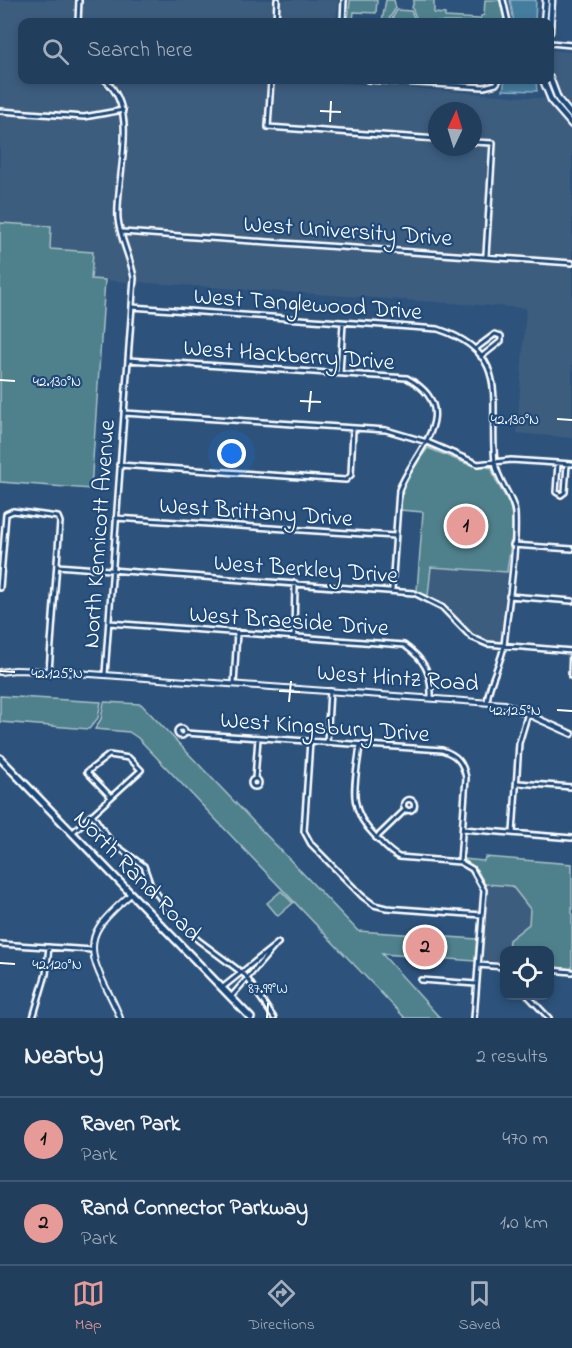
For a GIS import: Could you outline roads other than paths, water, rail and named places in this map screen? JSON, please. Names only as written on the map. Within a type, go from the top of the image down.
[{"type":"main road","points":[[544,18],[546,0]]},
{"type":"main road","points":[[550,18],[552,0]]},
{"type":"main road","points":[[545,84],[552,102],[572,125]]},
{"type":"main road","points":[[552,84],[557,97],[572,116]]},
{"type":"main road","name":"North Rand Road","points":[[0,758],[251,1018]]},
{"type":"street","points":[[78,18],[79,0]]},
{"type":"street","points":[[276,18],[277,0]]},
{"type":"street","points":[[343,18],[344,0]]},
{"type":"street","points":[[503,0],[506,18]]},
{"type":"street","points":[[554,43],[572,45]]},
{"type":"street","points":[[0,111],[84,117],[123,110],[116,92],[109,84]]},
{"type":"street","points":[[272,84],[268,127],[428,138]]},
{"type":"street","points":[[445,84],[484,87],[493,84]]},
{"type":"street","name":"North Kennicott Avenue","points":[[105,675],[132,307],[132,262],[118,220],[123,110]]},
{"type":"street","points":[[482,142],[493,143],[486,255]]},
{"type":"street","name":"West University Drive","points":[[121,232],[486,255],[572,263]]},
{"type":"street","name":"West Tanglewood Drive","points":[[132,307],[438,329],[467,341],[475,349],[492,376],[496,391],[493,421],[495,463],[499,481],[515,511],[504,646],[501,664],[489,686],[487,702]]},
{"type":"street","points":[[340,374],[343,323]]},
{"type":"street","points":[[475,349],[495,334],[501,336],[501,341],[481,357]]},
{"type":"street","name":"West Hackberry Drive","points":[[128,360],[407,378],[421,386],[429,395],[433,408],[434,427],[427,442]]},
{"type":"street","points":[[124,413],[386,430],[427,442],[478,464],[521,460],[558,463],[570,464],[565,492],[561,495],[556,492],[558,463]]},
{"type":"street","points":[[120,465],[345,480],[351,475],[353,429]]},
{"type":"street","points":[[392,590],[399,490],[405,475],[427,442]]},
{"type":"street","points":[[0,588],[7,513],[23,512],[59,517],[49,671]]},
{"type":"street","name":"West Brittany Drive","points":[[115,518],[395,537]]},
{"type":"street","points":[[513,545],[572,549]]},
{"type":"street","name":"West Berkley Drive","points":[[57,566],[414,593],[442,607],[471,637],[487,644],[572,651]]},
{"type":"street","points":[[294,635],[295,583]]},
{"type":"street","points":[[509,596],[572,601]]},
{"type":"street","name":"West Braeside Drive","points":[[109,623],[404,645],[418,655],[427,668],[432,680],[431,698]]},
{"type":"street","points":[[234,684],[237,632]]},
{"type":"street","points":[[570,676],[572,651]]},
{"type":"street","name":"West Hintz Road","points":[[0,672],[15,669],[49,671],[487,702],[505,704],[572,734]]},
{"type":"street","points":[[327,743],[330,690]]},
{"type":"street","points":[[513,832],[519,743],[528,713]]},
{"type":"street","name":"West Kingsbury Drive","points":[[185,733],[442,750],[459,760],[466,778],[463,829]]},
{"type":"street","points":[[255,779],[258,738]]},
{"type":"street","points":[[310,741],[304,831],[311,844],[362,896],[374,905],[386,908],[482,915]]},
{"type":"street","points":[[360,745],[356,810],[361,822],[391,853],[399,857],[460,862],[472,869],[480,878],[484,890],[474,1018]]},
{"type":"street","points":[[72,833],[141,770],[129,758],[114,755],[93,765],[87,772],[111,797]]},
{"type":"street","points":[[518,783],[572,787]]},
{"type":"street","points":[[376,838],[406,809]]},
{"type":"street","points":[[92,814],[111,842],[144,866],[151,886],[169,910],[198,940],[240,970],[274,1018]]},
{"type":"street","points":[[460,862],[463,829],[572,838]]},
{"type":"street","points":[[120,1018],[95,965],[93,950],[98,928],[131,894]]},
{"type":"street","points":[[222,987],[240,970],[278,943],[231,997]]},
{"type":"street","points":[[0,944],[93,950]]},
{"type":"street","points":[[33,1018],[46,974],[49,947]]},
{"type":"street","points":[[478,965],[500,967]]},
{"type":"street","points":[[554,970],[572,972]]},
{"type":"street","points":[[421,980],[476,984]]},
{"type":"street","points":[[532,1000],[549,1018]]},
{"type":"place","name":"Raven Park","points":[[466,526]]},
{"type":"place","name":"Rand Connector Parkway","points":[[425,947]]}]
